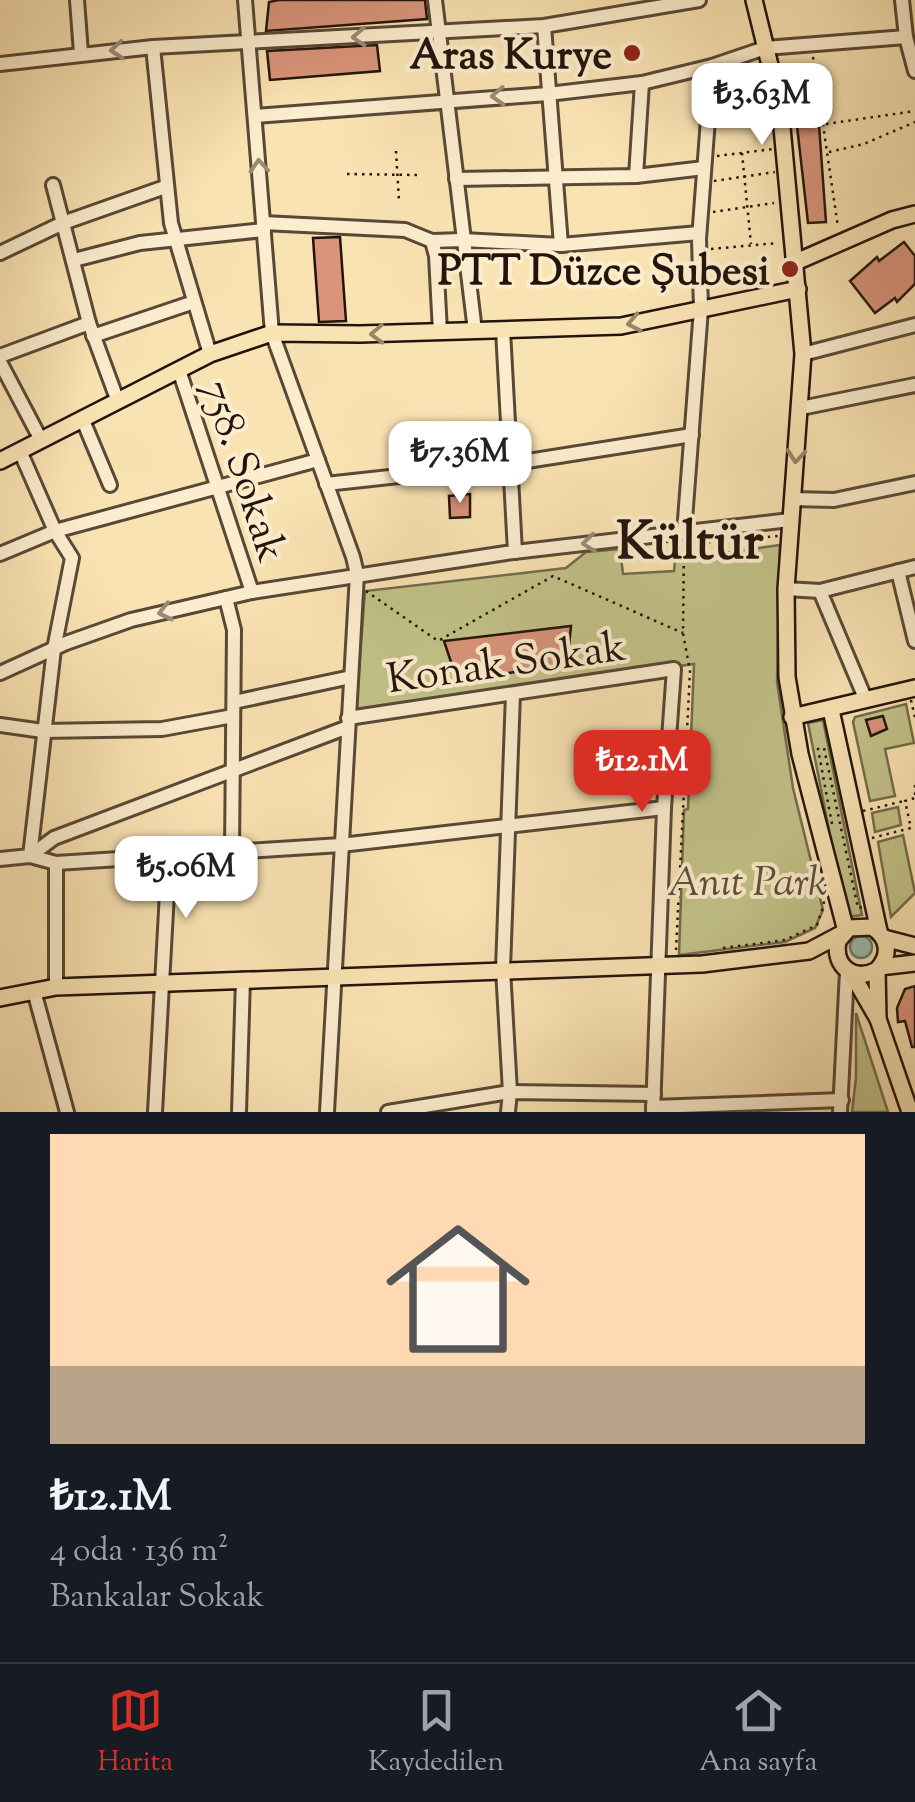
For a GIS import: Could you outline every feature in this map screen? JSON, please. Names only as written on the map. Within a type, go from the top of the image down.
[{"type":"main road","points":[[754,0],[780,106],[803,354],[786,588],[787,677],[792,717],[844,932],[836,950],[878,1019],[911,1110]]},
{"type":"main road","points":[[796,262],[892,220],[915,214]]},
{"type":"main road","points":[[0,461],[210,354],[272,333],[621,326],[798,289]]},
{"type":"main road","points":[[792,717],[912,689]]},
{"type":"main road","points":[[831,710],[887,956],[879,969],[878,1019]]},
{"type":"main road","points":[[0,998],[56,987],[702,964],[808,951],[864,925],[915,946]]},
{"type":"main road","points":[[808,951],[846,969],[870,974],[915,963]]},
{"type":"street","points":[[77,0],[81,53]]},
{"type":"street","points":[[244,0],[272,333],[357,579],[328,1112]]},
{"type":"street","points":[[436,0],[475,331]]},
{"type":"street","points":[[0,64],[152,47],[544,26],[639,5],[699,0]]},
{"type":"street","points":[[902,0],[915,70]]},
{"type":"street","points":[[544,26],[561,245]]},
{"type":"street","points":[[255,116],[642,83],[765,48],[906,37]]},
{"type":"street","points":[[152,47],[165,187],[210,354]]},
{"type":"street","points":[[689,539],[701,309],[699,233],[712,66]]},
{"type":"street","points":[[636,176],[642,83]]},
{"type":"street","points":[[456,180],[636,176],[704,163]]},
{"type":"street","points":[[52,184],[91,330],[117,399]]},
{"type":"street","points":[[0,254],[63,223],[165,187]]},
{"type":"street","points":[[74,260],[140,242],[263,226],[405,230],[432,242],[561,245],[699,233]]},
{"type":"street","points":[[432,242],[440,332]]},
{"type":"street","points":[[41,440],[0,359],[194,302]]},
{"type":"street","points":[[803,354],[915,325]]},
{"type":"street","points":[[504,330],[515,552]]},
{"type":"street","name":"758. Sokak","points":[[179,370],[252,592]]},
{"type":"street","points":[[801,408],[915,385]]},
{"type":"street","points":[[82,418],[110,485]]},
{"type":"street","points":[[326,484],[508,464],[692,436]]},
{"type":"street","points":[[20,451],[55,531],[72,558],[54,649],[30,856]]},
{"type":"street","points":[[0,554],[55,531],[318,460]]},
{"type":"street","points":[[792,499],[834,500],[915,483]]},
{"type":"street","points":[[0,673],[130,620],[252,592],[515,552],[788,528]]},
{"type":"street","points":[[786,588],[820,591],[915,567]]},
{"type":"street","points":[[898,571],[915,641]]},
{"type":"street","points":[[820,591],[864,698]]},
{"type":"street","points":[[226,598],[234,630],[232,853]]},
{"type":"street","name":"Konak Sokak","points":[[30,856],[54,838],[348,722],[674,669],[664,808]]},
{"type":"street","points":[[0,725],[43,730],[162,730],[351,677]]},
{"type":"street","points":[[508,1112],[503,969],[513,694]]},
{"type":"street","points":[[0,859],[30,856],[56,863],[341,845],[664,808],[654,1105]]},
{"type":"street","points":[[155,1112],[168,856]]},
{"type":"street","points":[[56,863],[56,987]]},
{"type":"street","points":[[388,1112],[510,1092],[654,1105],[841,1106],[846,969]]},
{"type":"street","points":[[239,1112],[243,979]]},
{"type":"street","points":[[34,991],[67,1112]]},
{"type":"path","points":[[812,46],[840,243]]},
{"type":"path","points":[[824,124],[915,112]]},
{"type":"path","points":[[827,152],[864,144],[915,122]]},
{"type":"path","points":[[704,163],[784,147]]},
{"type":"path","points":[[396,152],[399,201]]},
{"type":"path","points":[[742,153],[752,245]]},
{"type":"path","points":[[702,183],[787,170]]},
{"type":"path","points":[[347,174],[417,174]]},
{"type":"path","points":[[700,214],[790,201]]},
{"type":"path","points":[[699,250],[794,242]]},
{"type":"path","points":[[682,953],[676,952],[690,671],[683,633],[689,539],[788,528]]},
{"type":"path","points":[[357,579],[438,641],[554,576],[683,633]]},
{"type":"path","points":[[912,689],[915,718]]},
{"type":"path","points":[[832,825],[818,749],[824,748],[858,908]]},
{"type":"path","points":[[852,813],[907,800],[915,796],[915,785]]},
{"type":"path","points":[[858,842],[911,828],[907,800]]},
{"type":"path","points":[[712,949],[784,940],[818,925],[824,904],[821,889]]},
{"type":"green space","name":"Anıt Park","points":[[780,545],[777,682],[793,788],[823,910],[815,928],[785,942],[679,955],[694,664],[356,710],[365,591],[566,568],[586,552],[620,549],[623,574],[674,571],[675,560]]},
{"type":"green space","points":[[906,704],[914,743],[885,749],[895,796],[870,801],[853,722],[855,717]]},
{"type":"green space","points":[[823,720],[862,915],[846,917],[808,723]]},
{"type":"green space","points":[[898,807],[901,825],[875,832],[872,813]]},
{"type":"green space","points":[[903,835],[915,893],[891,917],[878,842]]},
{"type":"green space","points":[[856,1013],[888,1112],[852,1112]]},
{"type":"shaded area","points":[[857,936],[865,936],[872,947],[865,958],[857,958],[850,951],[850,943]]},
{"type":"building","points":[[425,0],[427,19],[266,31],[269,2]]},
{"type":"building","points":[[377,45],[380,71],[270,80],[267,51]]},
{"type":"building","points":[[819,125],[826,222],[808,223],[797,126]]},
{"type":"building","points":[[340,237],[346,321],[319,322],[313,238]]},
{"type":"building","points":[[904,242],[915,256],[915,284],[897,302],[895,298],[875,313],[850,281],[877,257],[879,261]]},
{"type":"building","points":[[470,494],[470,517],[450,518],[449,496]]},
{"type":"building","points":[[571,626],[567,665],[457,680],[444,641]]},
{"type":"building","points":[[883,716],[887,729],[871,736],[866,720]]},
{"type":"building","points":[[915,986],[912,1047],[905,1021],[898,1022],[897,1008],[905,989]]},
{"type":"place","name":"Aras Kurye","points":[[632,53]]},
{"type":"place","name":"PTT Düzce Şubesi","points":[[790,269]]},
{"type":"district","name":"Kültür","points":[[690,540]]}]
